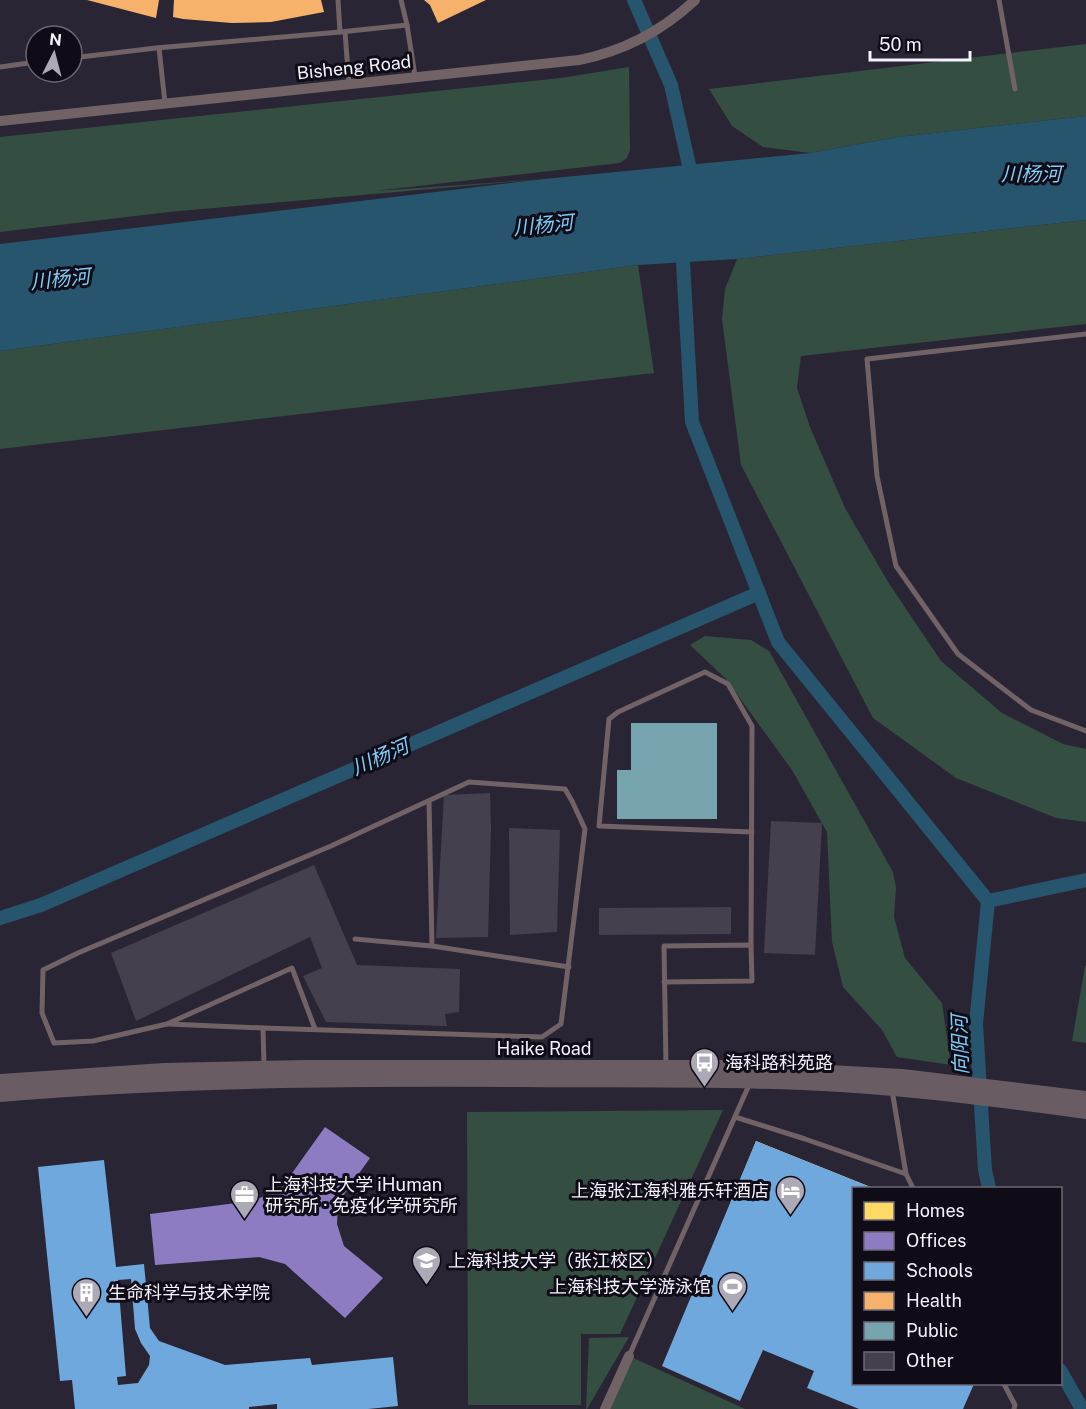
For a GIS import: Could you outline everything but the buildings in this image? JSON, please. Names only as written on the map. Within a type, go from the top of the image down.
[{"type":"street","name":"Bisheng Road","points":[[0,121],[579,60],[604,55],[628,46],[655,32],[695,0]]},
{"type":"street","name":"Haike Road","points":[[0,1082],[164,1071],[264,1069],[479,1067],[800,1070],[1029,1097],[1086,1099]]},
{"type":"street","name":"Haike Road","points":[[0,1094],[165,1083],[296,1080],[751,1080],[892,1088],[953,1087]]},
{"type":"street","name":"Haike Road","points":[[1029,1097],[1086,1111]]},
{"type":"street","points":[[605,1409],[629,1356]]},
{"type":"lane","points":[[338,0],[349,84]]},
{"type":"lane","points":[[401,0],[416,77]]},
{"type":"lane","points":[[999,0],[1014,89]]},
{"type":"lane","points":[[84,57],[407,25]]},
{"type":"lane","points":[[159,48],[166,104]]},
{"type":"lane","points":[[0,67],[24,64]]},
{"type":"lane","points":[[1086,334],[867,359],[877,476],[896,566],[958,654],[1031,710],[1086,731]]},
{"type":"lane","points":[[664,982],[752,981],[751,945],[752,832],[752,726],[728,684],[705,672],[618,712],[609,719],[600,826],[752,832]]},
{"type":"lane","points":[[167,1024],[542,1037],[561,1024],[585,829],[565,789],[469,782],[331,846],[43,970],[42,1013],[54,1043],[93,1041],[167,1024],[291,968],[315,1029]]},
{"type":"lane","points":[[429,801],[432,946]]},
{"type":"lane","points":[[355,939],[432,946],[569,967]]},
{"type":"lane","points":[[666,1068],[664,946],[751,945]]},
{"type":"lane","points":[[262,1029],[264,1069]]},
{"type":"lane","points":[[629,1356],[751,1080]]},
{"type":"lane","points":[[892,1088],[906,1174],[913,1187]]},
{"type":"lane","points":[[735,1118],[805,1139],[906,1174]]},
{"type":"lane","points":[[1005,1385],[1015,1405],[1014,1409]]},
{"type":"green space","points":[[1086,44],[1086,116],[898,137],[810,153],[763,147],[732,126],[709,89]]},
{"type":"green space","points":[[629,67],[630,150],[627,158],[620,163],[375,191],[544,179],[169,212],[0,232],[0,137],[561,78]]},
{"type":"green space","points":[[1086,220],[1086,324],[801,356],[797,388],[810,427],[845,508],[888,582],[941,661],[1002,713],[1063,744],[1086,749],[1086,822],[1056,818],[956,778],[873,718],[741,465],[722,319],[725,289],[737,259]]},
{"type":"green space","points":[[638,265],[654,373],[0,449],[0,351]]},
{"type":"green space","points":[[705,636],[751,640],[769,651],[893,872],[896,887],[894,917],[905,958],[942,1003],[951,1065],[897,1057],[882,1030],[843,987],[832,942],[827,832],[792,770],[726,679],[690,645]]},
{"type":"green space","points":[[1086,966],[1086,1043],[1072,1041]]},
{"type":"green space","points":[[723,1110],[620,1334],[581,1334],[581,1405],[468,1405],[467,1112]]},
{"type":"green space","points":[[629,1337],[587,1409],[586,1409],[589,1338]]},
{"type":"green space","points":[[629,1356],[745,1409],[605,1409]]},
{"type":"water","points":[[1086,116],[1086,220],[737,259],[638,265],[0,351],[0,244],[544,179],[810,153],[898,137]]},
{"type":"waterway","points":[[634,0],[671,85],[693,183]]},
{"type":"waterway","points":[[682,245],[692,422],[778,642],[988,901],[1086,880]]},
{"type":"waterway","name":"川杨河","points":[[0,918],[41,905],[759,593]]},
{"type":"waterway","name":"向阳河","points":[[988,901],[976,1024],[985,1170],[989,1187]]},
{"type":"waterway","name":"向阳河","points":[[1062,1374],[1082,1409]]},
{"type":"place","name":"海科路科苑路","points":[[704,1088]]},
{"type":"place","name":"上海张江海科雅乐轩酒店","points":[[790,1216]]},
{"type":"place","name":"上海科技大学 iHuman 研究所 · 免疫化学研究所","points":[[244,1220]]},
{"type":"place","name":"上海科技大学（张江校区）","points":[[427,1286]]},
{"type":"place","name":"上海科技大学游泳馆","points":[[732,1312]]},
{"type":"place","name":"生命科学与技术学院","points":[[87,1318]]}]
